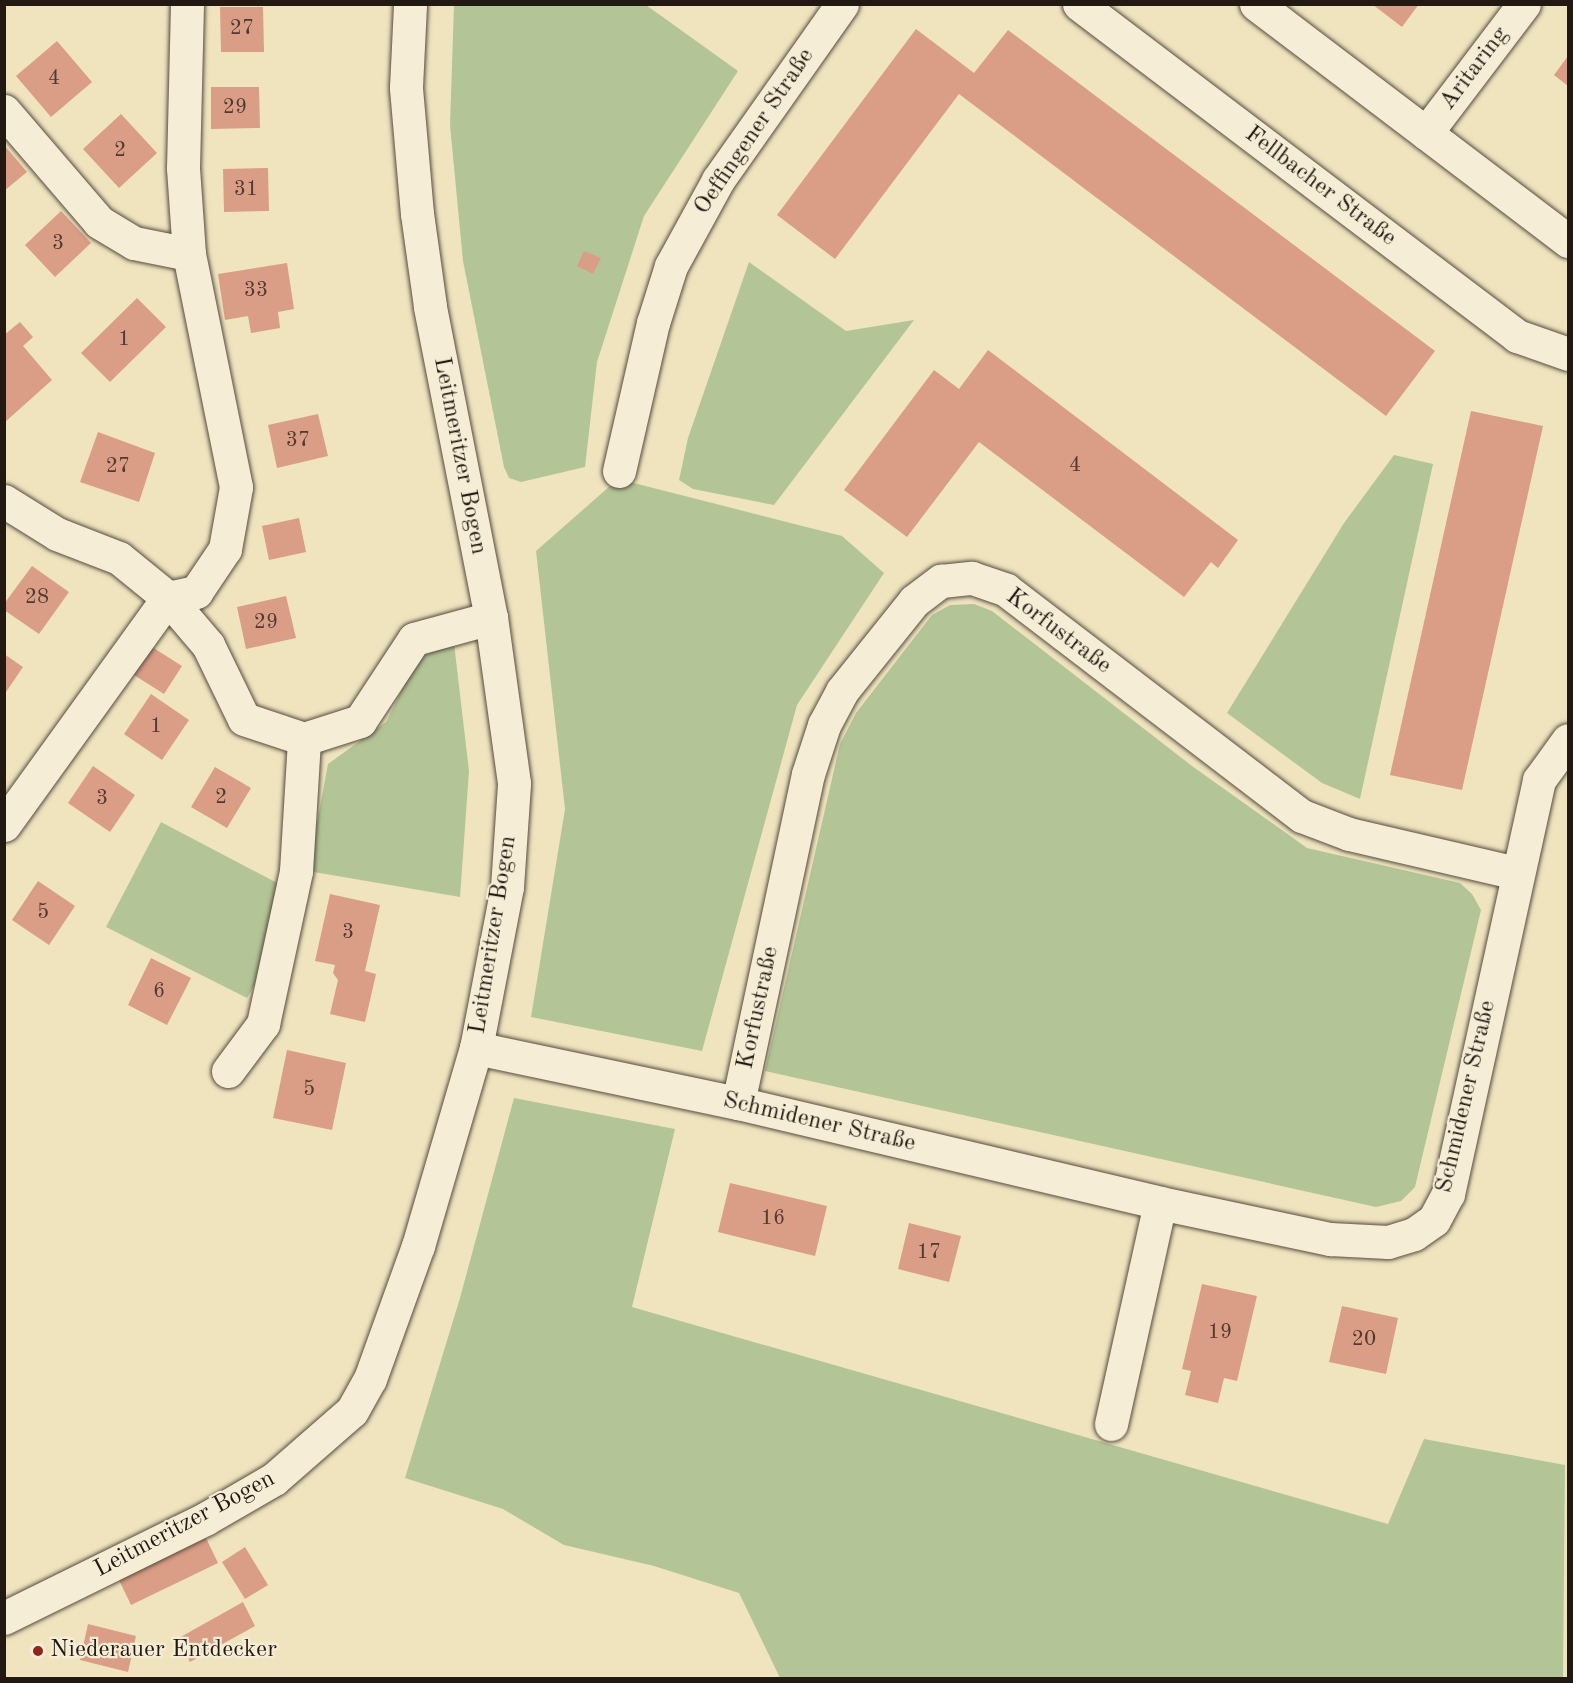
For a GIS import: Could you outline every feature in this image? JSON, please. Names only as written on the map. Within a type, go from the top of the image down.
[{"type":"street","points":[[4,825],[168,598],[196,592],[225,549],[236,487],[189,254],[183,168],[187,4]]},
{"type":"street","name":"Leitmeritzer Bogen","points":[[4,1618],[205,1519],[274,1479],[352,1411],[370,1379],[418,1246],[476,1048],[507,887],[514,783],[491,618],[430,306],[417,214],[406,87],[410,4]]},
{"type":"street","name":"Oeffingener Straße","points":[[619,471],[653,323],[671,266],[718,180],[842,4]]},
{"type":"street","name":"Fellbacher Straße","points":[[1079,4],[1516,336],[1569,354]]},
{"type":"street","points":[[1256,4],[1569,241]]},
{"type":"street","name":"Aritaring","points":[[1426,133],[1524,4]]},
{"type":"street","points":[[4,111],[99,222],[134,243],[189,254]]},
{"type":"street","points":[[4,501],[57,534],[119,558],[168,598],[208,645],[244,719],[304,739],[360,721],[414,639],[491,618]]},
{"type":"street","name":"Korfustraße","points":[[738,1103],[808,774],[824,725],[842,691],[914,601],[941,581],[972,578],[1006,590],[1249,779],[1302,816],[1349,834],[1517,873]]},
{"type":"street","points":[[228,1071],[263,1024],[296,872],[304,739]]},
{"type":"street","name":"Schmidener Straße","points":[[476,1048],[738,1103],[1160,1203],[1330,1239],[1388,1242],[1414,1233],[1434,1220],[1448,1194],[1539,780],[1569,740]]},
{"type":"street","points":[[1111,1424],[1160,1203]]},
{"type":"green space","points":[[454,5],[646,5],[738,71],[644,216],[597,362],[585,467],[521,482],[509,478],[504,467],[463,261],[450,125]]},
{"type":"green space","points":[[749,262],[846,331],[914,320],[774,505],[693,489],[679,480],[688,438]]},
{"type":"green space","points":[[1394,455],[1433,464],[1360,799],[1322,783],[1227,713],[1344,523]]},
{"type":"green space","points":[[618,479],[842,536],[884,573],[797,705],[702,1051],[531,1017],[565,809],[536,551]]},
{"type":"green space","points":[[974,604],[992,611],[1192,766],[1307,848],[1460,883],[1472,894],[1481,910],[1415,1187],[1401,1201],[1376,1207],[765,1071],[840,744],[856,713],[932,615],[950,605]]},
{"type":"green space","points":[[454,643],[469,771],[460,897],[308,871],[328,764],[386,722],[418,658]]},
{"type":"green space","points":[[161,822],[281,885],[261,973],[247,998],[106,927]]},
{"type":"green space","points":[[514,1098],[675,1129],[632,1307],[1388,1524],[1424,1439],[1565,1465],[1563,1678],[780,1678],[739,1593],[654,1566],[564,1545],[503,1509],[405,1478],[460,1298]]},
{"type":"building","points":[[1372,4],[1419,4],[1402,27]]},
{"type":"building","points":[[220,7],[263,7],[264,52],[221,52]]},
{"type":"building","points":[[916,29],[974,73],[1008,30],[1435,351],[1386,416],[959,94],[835,259],[777,215]]},
{"type":"building","points":[[57,41],[92,82],[51,117],[16,76]]},
{"type":"building","points":[[1568,56],[1568,86],[1554,75]]},
{"type":"building","points":[[211,87],[259,87],[260,128],[211,129]]},
{"type":"building","points":[[121,114],[157,153],[119,188],[83,149]]},
{"type":"building","points":[[4,145],[27,172],[4,191]]},
{"type":"building","points":[[268,168],[269,211],[224,212],[223,169]]},
{"type":"building","points":[[61,211],[91,243],[55,277],[25,245]]},
{"type":"building","points":[[584,251],[601,258],[593,274],[577,266]]},
{"type":"building","points":[[287,263],[294,309],[278,312],[280,328],[251,333],[248,316],[225,320],[218,274]]},
{"type":"building","points":[[137,298],[166,327],[110,382],[81,353]]},
{"type":"building","points":[[20,322],[33,337],[23,346],[52,380],[4,423],[4,335]]},
{"type":"building","points":[[988,350],[1238,540],[1218,568],[1211,562],[1184,597],[979,442],[907,537],[844,490],[934,370],[959,389]]},
{"type":"building","points":[[1471,411],[1543,426],[1462,790],[1390,775]]},
{"type":"building","points":[[318,414],[328,456],[277,468],[268,425]]},
{"type":"building","points":[[98,432],[155,453],[139,502],[80,482]]},
{"type":"building","points":[[299,518],[306,552],[269,560],[262,526]]},
{"type":"building","points":[[32,566],[69,592],[39,634],[4,610],[4,604]]},
{"type":"building","points":[[286,596],[296,638],[246,649],[237,607]]},
{"type":"building","points":[[152,647],[182,666],[164,694],[134,675]]},
{"type":"building","points":[[4,654],[23,667],[4,695]]},
{"type":"building","points":[[151,694],[189,720],[162,760],[124,734]]},
{"type":"building","points":[[93,766],[135,795],[110,832],[68,803]]},
{"type":"building","points":[[215,767],[251,788],[227,828],[191,807]]},
{"type":"building","points":[[38,881],[75,906],[49,945],[12,920]]},
{"type":"building","points":[[330,894],[380,905],[365,971],[376,974],[365,1022],[330,1014],[338,980],[333,973],[335,965],[315,961]]},
{"type":"building","points":[[151,958],[191,978],[167,1025],[128,1005]]},
{"type":"building","points":[[287,1050],[346,1063],[332,1130],[273,1118]]},
{"type":"building","points":[[730,1183],[827,1206],[815,1256],[718,1232]]},
{"type":"building","points":[[909,1223],[961,1236],[949,1282],[898,1269]]},
{"type":"building","points":[[1202,1284],[1257,1296],[1237,1381],[1224,1378],[1218,1403],[1185,1395],[1191,1371],[1182,1369]]},
{"type":"building","points":[[1342,1306],[1398,1318],[1386,1374],[1329,1362]]},
{"type":"building","points":[[206,1538],[218,1563],[131,1605],[119,1580]]},
{"type":"building","points":[[245,1547],[268,1585],[245,1599],[222,1562]]},
{"type":"building","points":[[243,1602],[255,1626],[190,1662],[177,1639]]},
{"type":"building","points":[[88,1624],[136,1636],[128,1672],[80,1660]]},
{"type":"place","name":"Niederauer Entdecker","points":[[38,1651]]}]
